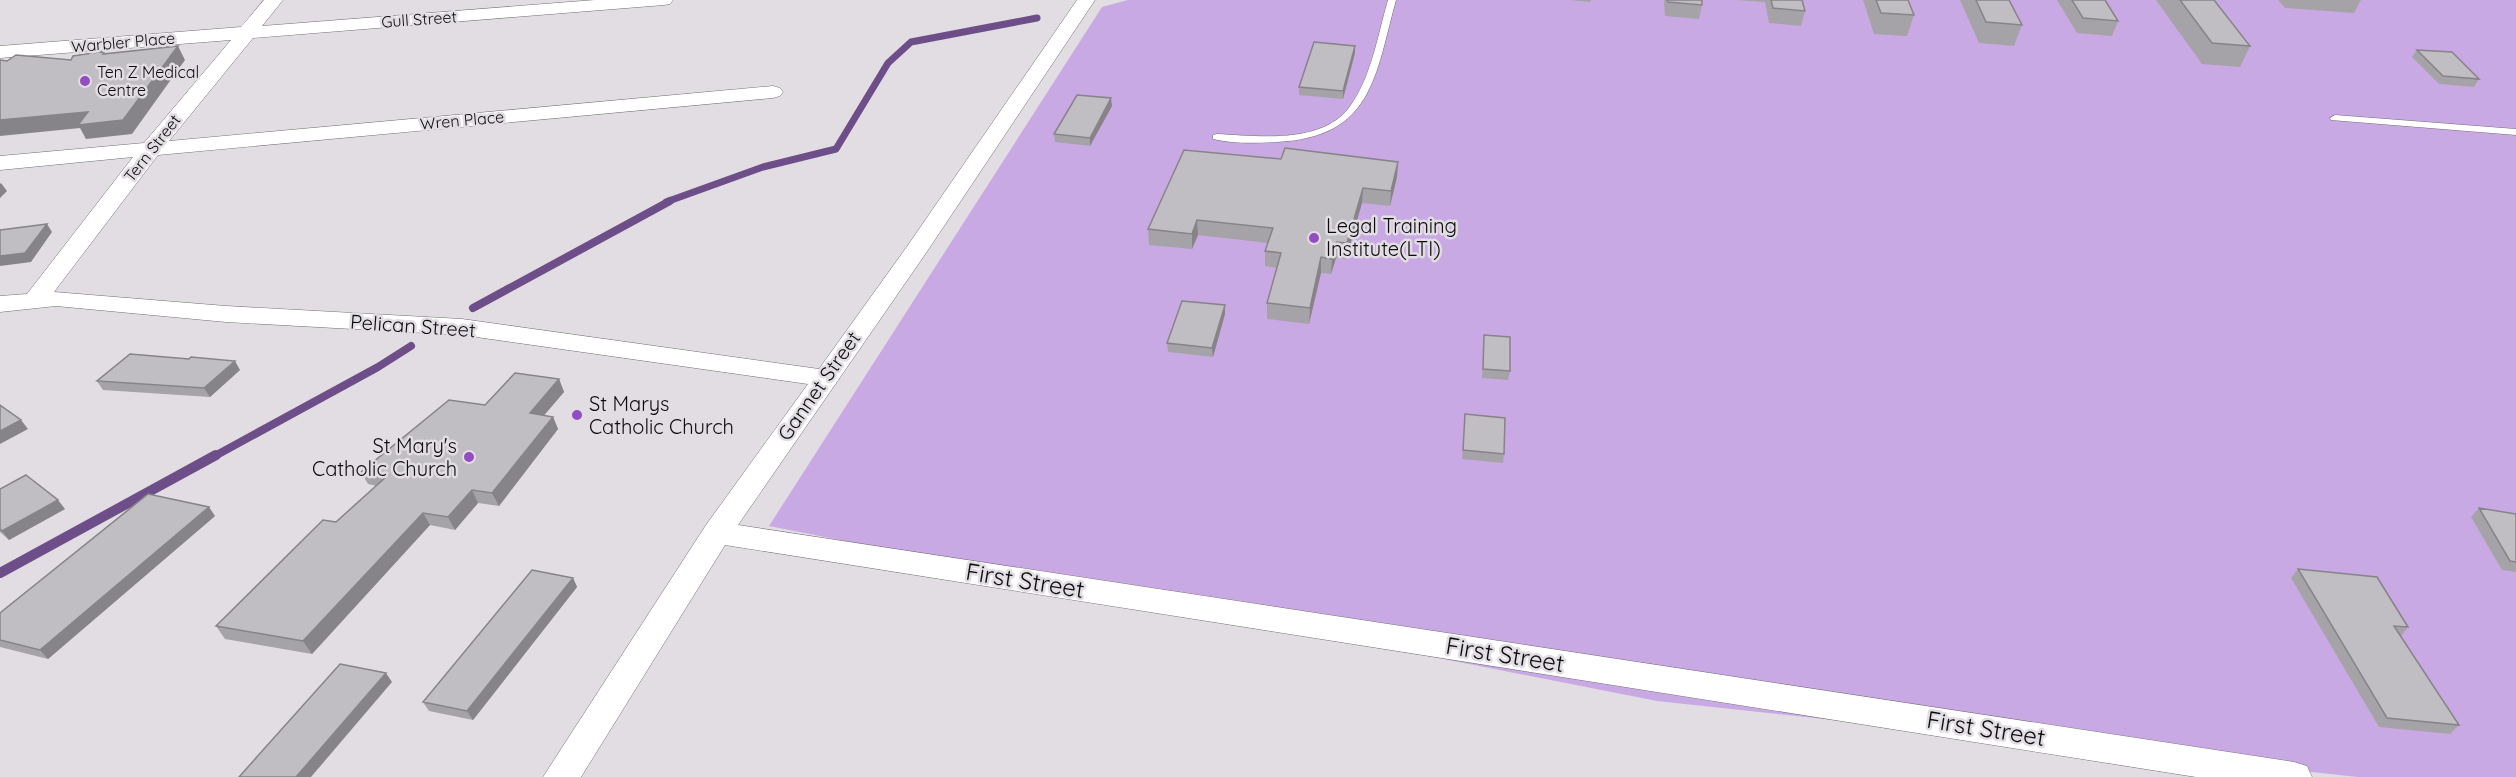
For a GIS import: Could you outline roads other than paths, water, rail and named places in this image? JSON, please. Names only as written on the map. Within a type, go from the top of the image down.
[{"type":"street","name":"Tern Street","points":[[35,300],[151,149],[274,0]]},
{"type":"street","name":"Gull Street","points":[[246,32],[664,0]]},
{"type":"street","name":"Gannet Street","points":[[561,777],[717,533],[914,253],[1086,0]]},
{"type":"street","name":"Warbler Place","points":[[0,52],[246,32]]},
{"type":"street","name":"Wren Place","points":[[0,163],[773,92]]},
{"type":"street","name":"Pelican Street","points":[[0,304],[35,300],[115,303],[250,316],[462,327],[824,378]]},
{"type":"street","name":"First Street","points":[[717,533],[2294,777]]},
{"type":"lane","points":[[1217,137],[1271,140],[1297,137],[1331,125],[1348,116],[1362,95],[1370,74],[1392,0]]},
{"type":"lane","points":[[2335,118],[2516,132]]},
{"type":"waterway","points":[[666,202],[763,167],[836,149],[888,63],[911,42],[1037,18]]},
{"type":"waterway","points":[[473,308],[670,201]]},
{"type":"waterway","points":[[213,457],[378,367],[411,346]]},
{"type":"waterway","points":[[0,573],[216,455]]},
{"type":"place","name":"Ten Z Medical Centre","points":[[85,81]]},
{"type":"place","name":"Legal Training Institute(LTI)","points":[[1314,238]]},
{"type":"place","name":"St Marys Catholic Church","points":[[577,415]]},
{"type":"place","name":"St Mary's Catholic Church","points":[[469,457]]}]
